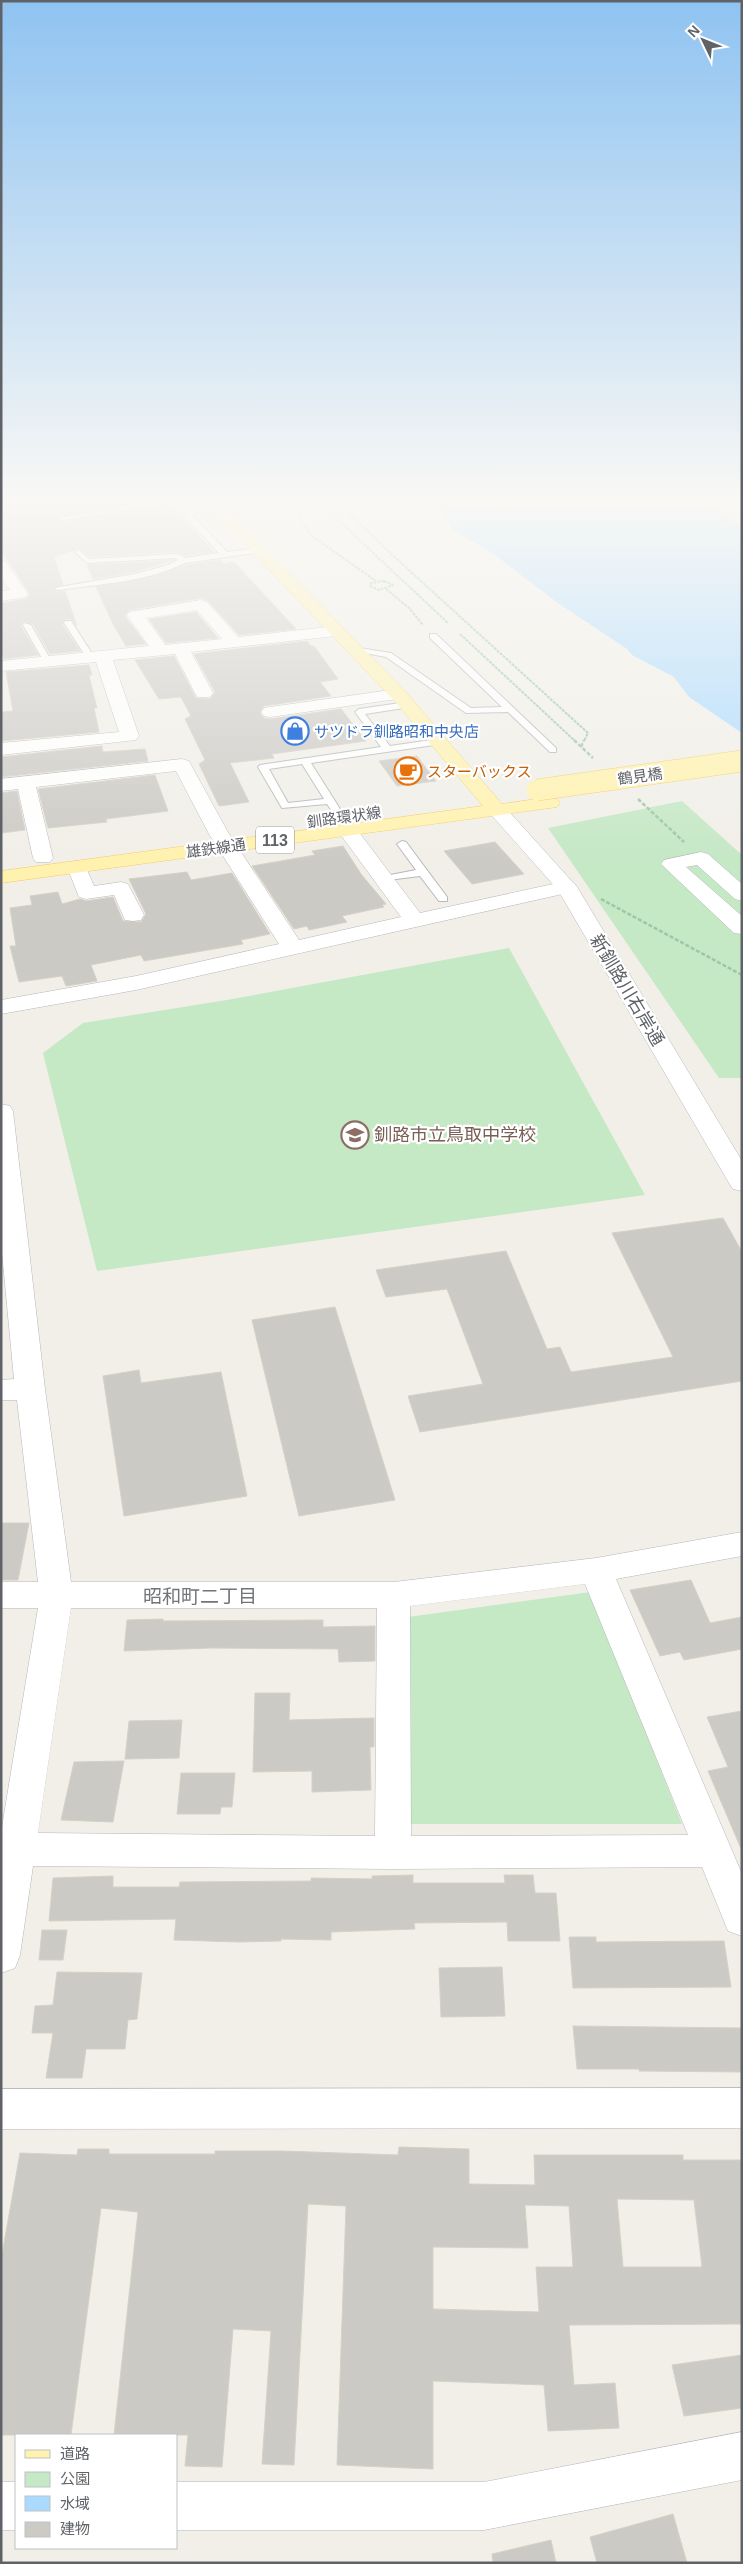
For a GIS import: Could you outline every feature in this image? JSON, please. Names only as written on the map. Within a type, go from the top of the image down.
[{"type":"main road","points":[[328,623],[403,700],[491,804]]},
{"type":"main road","name":"鶴見橋","points":[[543,796],[742,762]]},
{"type":"main road","name":"鶴見橋","points":[[543,796],[742,776]]},
{"type":"main road","name":"雄鉄線通","points":[[1,877],[77,867],[223,840],[348,831],[543,796]]},
{"type":"main road","name":"釧路環状線","points":[[1,864],[223,840],[491,804]]},
{"type":"street","points":[[140,623],[160,651]]},
{"type":"street","points":[[216,623],[234,644]]},
{"type":"street","points":[[1,666],[234,644],[336,631]]},
{"type":"street","points":[[181,649],[204,692]]},
{"type":"street","points":[[1,749],[130,736],[97,657]]},
{"type":"street","points":[[270,712],[403,700]]},
{"type":"street","points":[[1,786],[182,765],[223,840],[292,947]]},
{"type":"street","points":[[26,783],[43,858]]},
{"type":"street","name":"新釧路川右岸通","points":[[491,804],[567,887],[742,1183]]},
{"type":"street","points":[[348,831],[414,920]]},
{"type":"street","points":[[742,896],[702,858],[671,864],[742,928]]},
{"type":"street","points":[[77,867],[86,893],[121,888],[134,915]]},
{"type":"street","points":[[1,1007],[136,983],[567,887]]},
{"type":"street","points":[[1,1955],[10,1849],[56,1595],[16,1389],[2,1120]]},
{"type":"street","points":[[1,1595],[394,1595],[596,1570],[742,1544]]},
{"type":"street","points":[[596,1570],[742,1919]]},
{"type":"street","points":[[393,1853],[394,1595]]},
{"type":"street","points":[[10,1849],[393,1853],[715,1851]]},
{"type":"street","points":[[1,2108],[742,2108]]},
{"type":"street","points":[[178,2506],[484,2506],[742,2456]]},
{"type":"street","points":[[1,2506],[15,2506]]},
{"type":"lane","points":[[68,623],[97,657]]},
{"type":"lane","points":[[27,625],[48,662]]},
{"type":"lane","points":[[433,636],[553,750]]},
{"type":"lane","points":[[353,650],[388,655],[469,711],[508,709]]},
{"type":"lane","points":[[387,749],[359,712],[403,700]]},
{"type":"lane","points":[[305,761],[333,805],[285,806],[263,766],[438,742]]},
{"type":"lane","points":[[402,844],[443,899]]},
{"type":"lane","points":[[384,879],[423,872]]},
{"type":"path","points":[[422,623],[433,636]]},
{"type":"path","points":[[447,623],[451,626]]},
{"type":"path","points":[[466,623],[588,733],[581,747]]},
{"type":"path","points":[[458,633],[595,760]]},
{"type":"path","points":[[638,799],[702,858]]},
{"type":"path","points":[[567,887],[600,898],[742,975]]},
{"type":"green space","points":[[682,801],[742,855],[742,1078],[719,1078],[548,828]]},
{"type":"green space","points":[[509,948],[645,1195],[97,1271],[43,1053],[83,1023],[227,1000]]},
{"type":"green space","points":[[591,1592],[682,1824],[407,1824],[408,1617]]},
{"type":"water","points":[[587,623],[742,623],[742,733],[689,697],[674,677],[632,655],[627,649]]},
{"type":"building","points":[[1,623],[22,623],[21,626],[38,655],[4,659],[1,647]]},
{"type":"building","points":[[29,623],[63,623],[80,651],[50,654],[33,624]]},
{"type":"building","points":[[130,623],[146,644],[126,646],[113,624]]},
{"type":"building","points":[[152,623],[205,623],[218,638],[166,643]]},
{"type":"building","points":[[228,623],[290,623],[296,629],[239,635]]},
{"type":"building","points":[[307,641],[311,646],[314,646],[338,679],[320,682],[331,696],[264,706],[260,713],[264,718],[270,719],[341,709],[366,741],[272,754],[274,758],[230,763],[249,802],[219,806],[199,764],[205,760],[185,719],[191,716],[181,697],[159,699],[135,660],[174,656],[196,698],[210,699],[215,692],[194,654]]},
{"type":"building","points":[[89,665],[92,675],[89,675],[97,708],[94,708],[99,732],[1,741],[2,712],[13,711],[6,672]]},
{"type":"building","points":[[102,746],[103,752],[145,749],[148,761],[1,777],[1,757]]},
{"type":"building","name":"スターバックス","points":[[417,756],[436,781],[397,786],[379,761]]},
{"type":"building","points":[[155,775],[168,811],[106,819],[107,822],[48,828],[38,789]]},
{"type":"building","points":[[17,791],[25,830],[1,833],[1,793]]},
{"type":"building","points":[[495,842],[524,874],[472,884],[444,851]]},
{"type":"building","points":[[343,846],[361,874],[386,904],[382,905],[384,907],[342,916],[347,922],[309,930],[307,926],[294,929],[252,866],[315,855],[312,851]]},
{"type":"building","points":[[187,872],[191,880],[232,873],[270,934],[241,940],[243,944],[144,961],[141,955],[91,965],[97,981],[66,986],[62,976],[19,982],[10,946],[16,946],[10,908],[32,905],[30,896],[58,892],[62,904],[80,899],[86,901],[113,897],[123,921],[141,922],[146,914],[129,879]]},
{"type":"building","points":[[723,1218],[742,1252],[742,1381],[420,1432],[408,1396],[483,1384],[447,1289],[386,1297],[376,1270],[506,1251],[547,1349],[560,1347],[571,1372],[673,1357],[612,1233]]},
{"type":"building","points":[[335,1307],[395,1500],[299,1516],[252,1320]]},
{"type":"building","points":[[139,1370],[141,1383],[221,1372],[247,1496],[124,1516],[103,1376]]},
{"type":"building","points":[[1,1523],[29,1523],[18,1580],[1,1580]]},
{"type":"building","points":[[691,1580],[710,1623],[742,1617],[742,1649],[684,1660],[680,1652],[660,1656],[630,1590]]},
{"type":"building","points":[[163,1619],[163,1621],[323,1620],[323,1627],[375,1626],[375,1661],[339,1662],[338,1649],[211,1648],[124,1651],[127,1620]]},
{"type":"building","points":[[255,1693],[290,1693],[289,1720],[374,1718],[374,1747],[370,1747],[371,1790],[312,1792],[312,1771],[253,1772]]},
{"type":"building","points":[[742,1711],[742,1851],[708,1771],[728,1767],[707,1717]]},
{"type":"building","points":[[182,1720],[179,1758],[125,1759],[129,1721]]},
{"type":"building","points":[[124,1761],[113,1822],[61,1820],[74,1762]]},
{"type":"building","points":[[181,1773],[235,1773],[232,1807],[221,1807],[220,1814],[177,1814]]},
{"type":"building","points":[[413,1875],[413,1883],[505,1883],[504,1875],[533,1875],[535,1893],[556,1893],[560,1941],[508,1941],[507,1922],[414,1923],[415,1929],[331,1932],[331,1940],[281,1939],[281,1941],[239,1942],[174,1940],[176,1919],[49,1921],[53,1878],[113,1876],[113,1887],[179,1887],[180,1882],[311,1881],[311,1878],[372,1879],[372,1876]]},
{"type":"building","points":[[42,1930],[67,1930],[63,1960],[39,1960]]},
{"type":"building","points":[[569,1937],[596,1937],[596,1942],[724,1941],[731,1987],[573,1988]]},
{"type":"building","points":[[502,1967],[505,2016],[441,2017],[439,1968]]},
{"type":"building","points":[[57,1972],[142,1973],[137,2019],[128,2020],[125,2049],[86,2049],[82,2078],[46,2078],[53,2033],[32,2033],[35,2006],[53,2005]]},
{"type":"building","points":[[573,2026],[742,2028],[742,2072],[577,2069]]},
{"type":"building","points":[[399,2147],[469,2149],[469,2184],[535,2185],[534,2155],[683,2155],[683,2160],[742,2160],[742,2324],[569,2325],[574,2385],[615,2383],[619,2428],[548,2431],[544,2385],[433,2381],[433,2469],[337,2465],[346,2206],[308,2204],[294,2465],[262,2464],[271,2331],[233,2329],[222,2467],[185,2466],[188,2435],[114,2434],[138,2212],[101,2208],[71,2434],[1,2435],[1,2260],[20,2153],[77,2155],[78,2149],[109,2149],[109,2154],[215,2154],[215,2151],[398,2155]],"holes":[[[617,2199],[694,2200],[702,2267],[623,2267]],[[525,2205],[569,2206],[573,2267],[536,2267],[539,2312],[433,2309],[433,2247],[528,2248]]]},
{"type":"building","points":[[742,2355],[742,2408],[684,2416],[672,2365]]},
{"type":"building","points":[[673,2514],[687,2563],[597,2563],[590,2537]]},
{"type":"building","points":[[551,2540],[556,2563],[493,2563],[492,2554]]},
{"type":"place","name":"サツドラ釧路昭和中央店","points":[[295,731]]},
{"type":"place","name":"スターバックス","points":[[408,771]]},
{"type":"place","name":"釧路市立鳥取中学校","points":[[355,1135]]},
{"type":"district","name":"昭和町二丁目","points":[[200,1596]]}]
